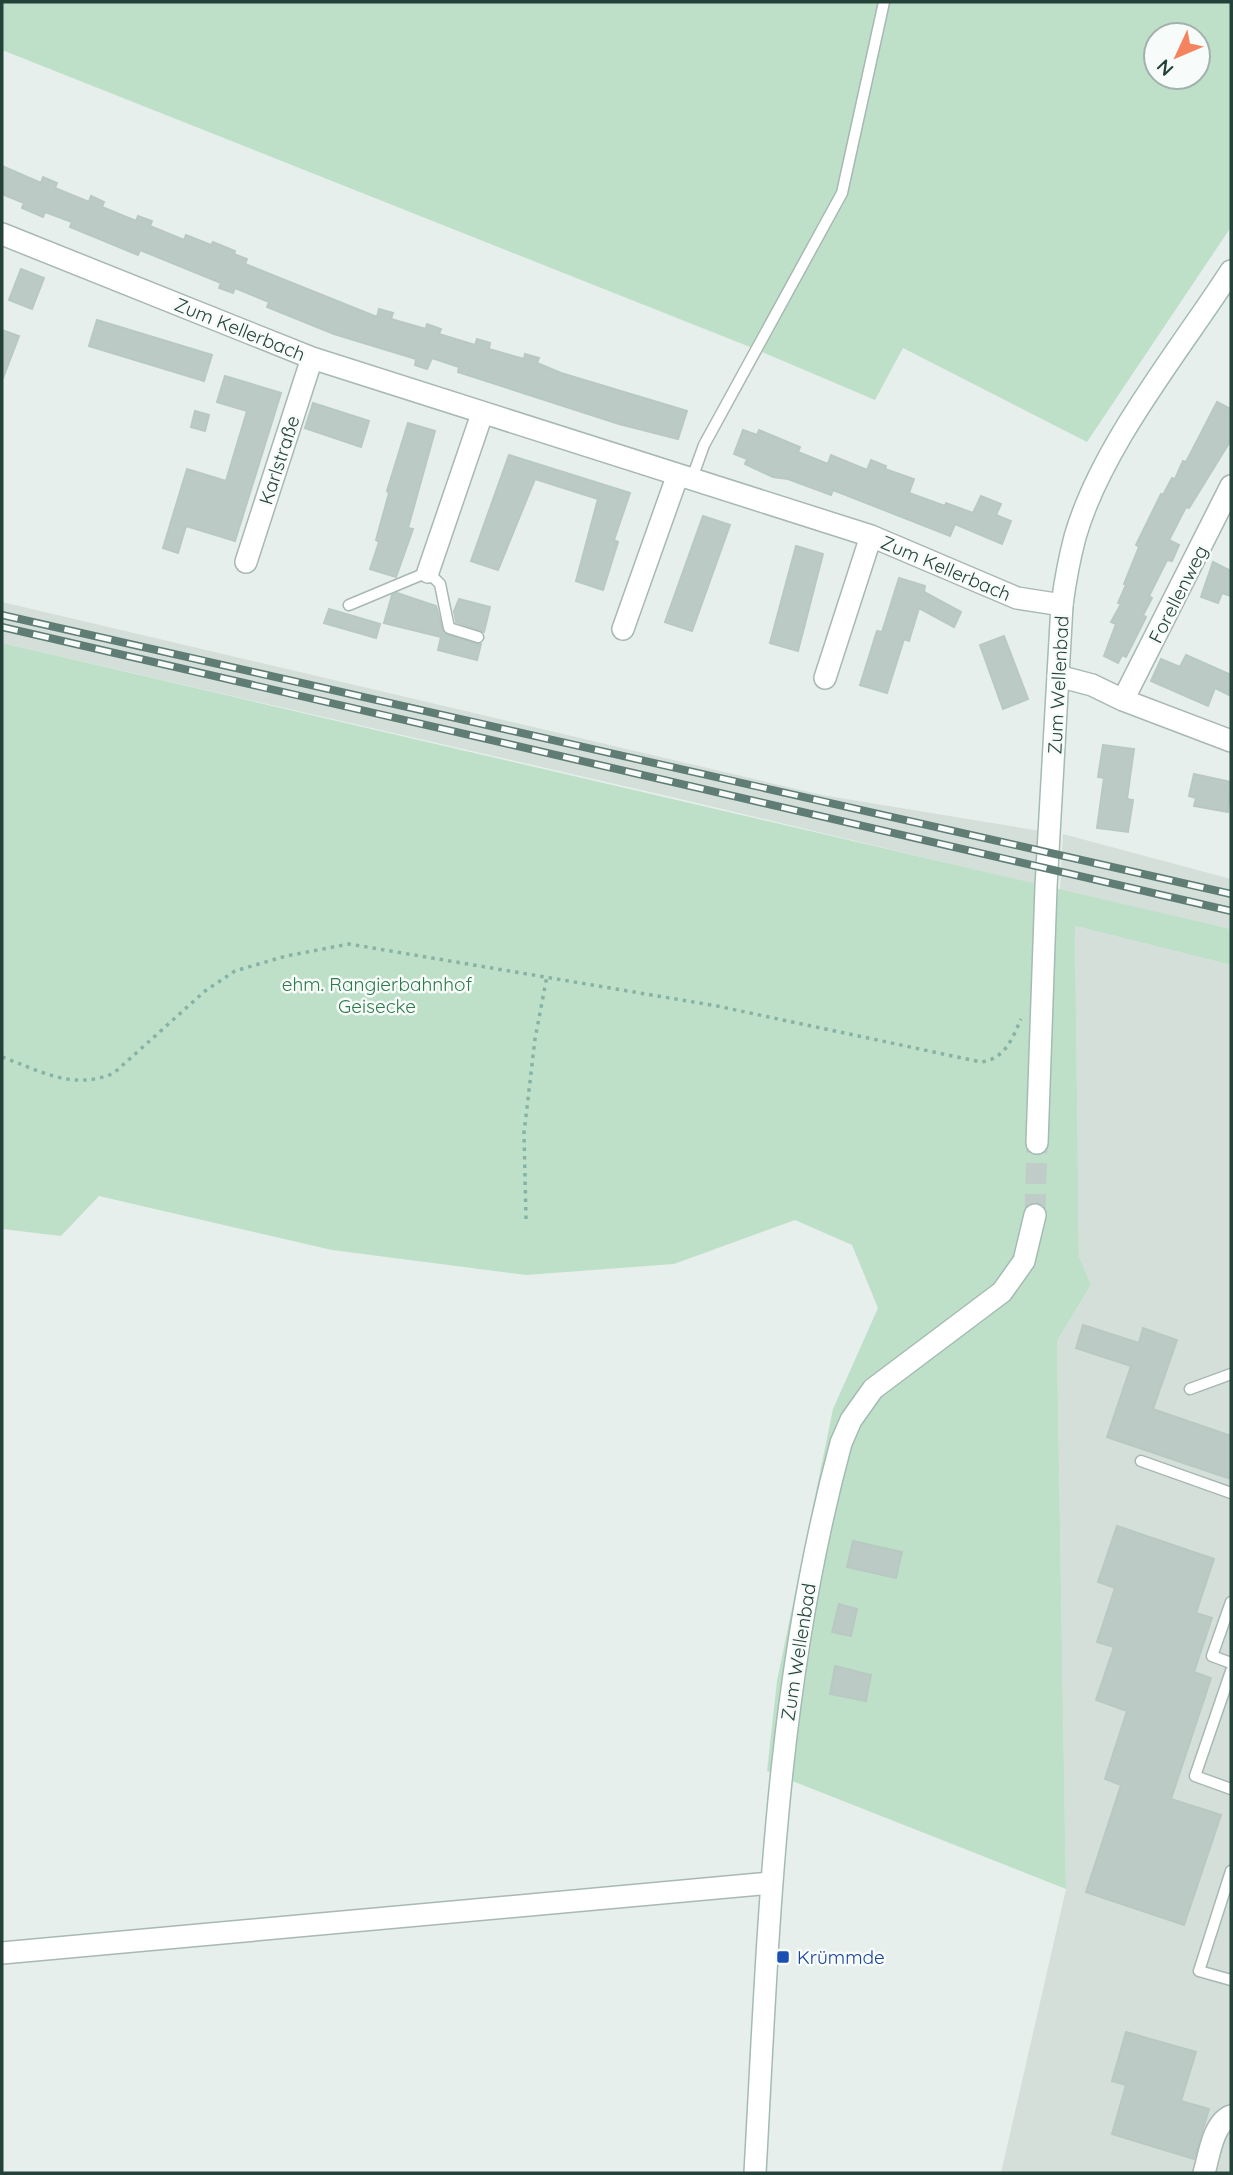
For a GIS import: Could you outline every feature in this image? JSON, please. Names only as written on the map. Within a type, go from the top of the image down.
[{"type":"street","name":"Zum Kellerbach","points":[[2,234],[312,358],[684,479],[871,536],[1017,598],[1062,605]]},
{"type":"street","name":"Zum Wellenbad","points":[[1037,1143],[1046,887],[1062,605],[1076,535],[1097,482],[1131,423],[1231,271]]},
{"type":"street","name":"Karlstraße","points":[[246,562],[312,358]]},
{"type":"street","points":[[428,572],[481,414]]},
{"type":"street","points":[[623,629],[684,479]]},
{"type":"street","name":"Forellenweg","points":[[1123,700],[1231,486]]},
{"type":"street","name":"Zum Kellerbach","points":[[825,678],[871,536]]},
{"type":"street","points":[[1058,676],[1092,685],[1123,700],[1231,741]]},
{"type":"street","name":"Zum Wellenbad","points":[[755,2173],[778,1787],[792,1678],[809,1579],[841,1443],[851,1420],[873,1389],[1002,1292],[1024,1261],[1035,1215]]},
{"type":"street","points":[[2,1953],[771,1883]]},
{"type":"street","points":[[1204,2173],[1216,2133],[1225,2119],[1231,2116]]},
{"type":"lane","points":[[684,479],[842,193],[884,2]]},
{"type":"lane","points":[[349,605],[428,572],[440,584],[448,612],[449,628],[478,636]]},
{"type":"lane","points":[[1190,1389],[1231,1374]]},
{"type":"lane","points":[[1141,1461],[1231,1493]]},
{"type":"lane","points":[[1231,1602],[1212,1656],[1231,1663]]},
{"type":"lane","points":[[1231,1671],[1195,1776],[1231,1789]]},
{"type":"lane","points":[[1231,1871],[1226,1902],[1199,1971],[1231,1980]]},
{"type":"path","points":[[2,1057],[74,1082],[96,1081],[114,1073],[205,991],[235,971],[286,956],[349,944],[547,976],[795,1022],[981,1062],[993,1060],[1005,1050],[1021,1018]]},
{"type":"path","points":[[526,1219],[524,1133],[535,1040],[547,976]]},
{"type":"shaded area","points":[[2,602],[822,795],[1041,831],[1039,885],[676,798],[2,643]]},
{"type":"shaded area","points":[[1063,834],[1231,879],[1231,929],[1060,890]]},
{"type":"shaded area","points":[[1075,926],[1231,965],[1231,2173],[1001,2173],[1066,1889],[1057,1341],[1091,1285],[1079,1256]]},
{"type":"green space","points":[[2,2],[1231,2],[1231,227],[1087,442],[903,348],[875,400],[755,349],[2,50]]},
{"type":"green space","name":"ehm. Rangierbahnhof Geisecke","points":[[2,643],[1231,929],[1231,965],[1075,926],[1079,1256],[1091,1285],[1057,1341],[1066,1889],[767,1771],[777,1681],[833,1409],[878,1308],[852,1245],[795,1220],[674,1264],[526,1275],[332,1250],[99,1196],[61,1236],[2,1229]]},
{"type":"building","points":[[2,166],[41,183],[43,177],[57,183],[55,188],[89,202],[91,196],[104,202],[102,207],[136,221],[138,216],[152,221],[150,226],[184,240],[186,235],[211,245],[213,242],[247,259],[245,264],[377,317],[379,309],[393,313],[391,319],[426,329],[427,324],[441,329],[439,334],[475,345],[477,339],[490,343],[489,349],[524,359],[525,354],[539,358],[537,363],[561,373],[687,411],[678,439],[619,424],[458,372],[459,367],[432,358],[427,369],[415,365],[416,359],[334,334],[267,307],[269,302],[235,288],[233,293],[219,288],[221,283],[140,250],[138,255],[70,227],[72,222],[45,212],[43,217],[22,208],[24,203],[2,194]]},
{"type":"building","points":[[21,269],[44,278],[32,309],[9,300]]},
{"type":"building","points":[[97,320],[212,355],[204,381],[89,346]]},
{"type":"building","points":[[2,330],[19,336],[3,378],[2,378]]},
{"type":"building","points":[[225,376],[281,393],[235,541],[186,526],[178,553],[163,548],[187,469],[226,481],[247,411],[217,402]]},
{"type":"building","points":[[1217,402],[1231,409],[1231,440],[1189,508],[1186,507],[1169,540],[1179,545],[1172,561],[1167,560],[1149,596],[1152,598],[1143,615],[1146,617],[1126,657],[1122,655],[1118,663],[1104,656],[1116,624],[1111,622],[1121,604],[1118,603],[1126,585],[1124,584],[1139,547],[1136,545],[1161,494],[1163,495],[1172,478],[1175,479],[1183,461],[1186,462]]},
{"type":"building","points":[[313,403],[369,421],[361,447],[305,428]]},
{"type":"building","points":[[195,411],[209,415],[205,431],[191,427]]},
{"type":"building","points":[[408,423],[435,431],[408,528],[413,529],[396,577],[370,569],[379,542],[376,540],[389,493],[387,491]]},
{"type":"building","points":[[743,430],[757,435],[759,430],[800,447],[798,452],[828,464],[831,455],[867,470],[871,460],[886,466],[885,469],[914,479],[909,493],[945,506],[946,503],[973,513],[981,496],[1001,504],[996,515],[1011,521],[1002,544],[955,524],[950,536],[833,490],[831,495],[788,479],[773,477],[745,464],[747,459],[734,454]]},
{"type":"building","points":[[509,455],[630,493],[614,540],[618,542],[603,590],[576,581],[598,499],[535,479],[498,570],[471,561]]},
{"type":"building","points":[[703,516],[730,525],[692,631],[665,622]]},
{"type":"building","points":[[796,546],[823,554],[798,651],[770,643]]},
{"type":"building","points":[[1213,562],[1231,571],[1231,596],[1222,593],[1218,603],[1201,597]]},
{"type":"building","points":[[899,578],[925,586],[924,592],[961,612],[954,627],[919,608],[909,641],[904,639],[887,693],[860,685],[877,631],[882,632]]},
{"type":"building","points":[[397,593],[436,606],[444,634],[481,644],[477,660],[438,650],[441,637],[384,623],[392,595]]},
{"type":"building","points":[[459,599],[490,607],[484,632],[456,622],[454,611]]},
{"type":"building","points":[[329,609],[380,624],[376,638],[324,623]]},
{"type":"building","points":[[1004,636],[1028,699],[1003,709],[980,645]]},
{"type":"building","points":[[1186,655],[1231,675],[1231,696],[1215,688],[1208,706],[1151,681],[1161,659],[1180,667]]},
{"type":"building","points":[[1103,745],[1134,749],[1127,799],[1133,800],[1128,832],[1097,828],[1104,778],[1098,777]]},
{"type":"building","points":[[1194,774],[1231,782],[1228,812],[1194,806],[1196,798],[1189,796]]},
{"type":"building","points":[[1083,1325],[1139,1343],[1143,1328],[1177,1340],[1153,1409],[1231,1436],[1231,1479],[1107,1437],[1131,1366],[1076,1348]]},
{"type":"building","points":[[1117,1526],[1214,1559],[1196,1613],[1212,1618],[1194,1672],[1211,1678],[1171,1799],[1221,1815],[1184,1925],[1086,1892],[1121,1785],[1105,1779],[1127,1711],[1096,1700],[1114,1647],[1097,1642],[1115,1588],[1098,1582]]},
{"type":"building","points":[[853,1541],[902,1552],[896,1578],[847,1567]]},
{"type":"building","points":[[839,1604],[857,1609],[851,1636],[832,1632]]},
{"type":"building","points":[[835,1666],[871,1675],[866,1701],[830,1694]]},
{"type":"building","points":[[1126,2032],[1196,2052],[1181,2101],[1209,2109],[1194,2159],[1112,2134],[1126,2085],[1112,2081]]},
{"type":"tunnel","points":[[1035,1215],[1037,1143]]},
{"type":"railway","points":[[2,615],[1231,894]]},
{"type":"railway","points":[[2,627],[1231,911]]},
{"type":"place","name":"Krümmde","points":[[783,1957]]}]
